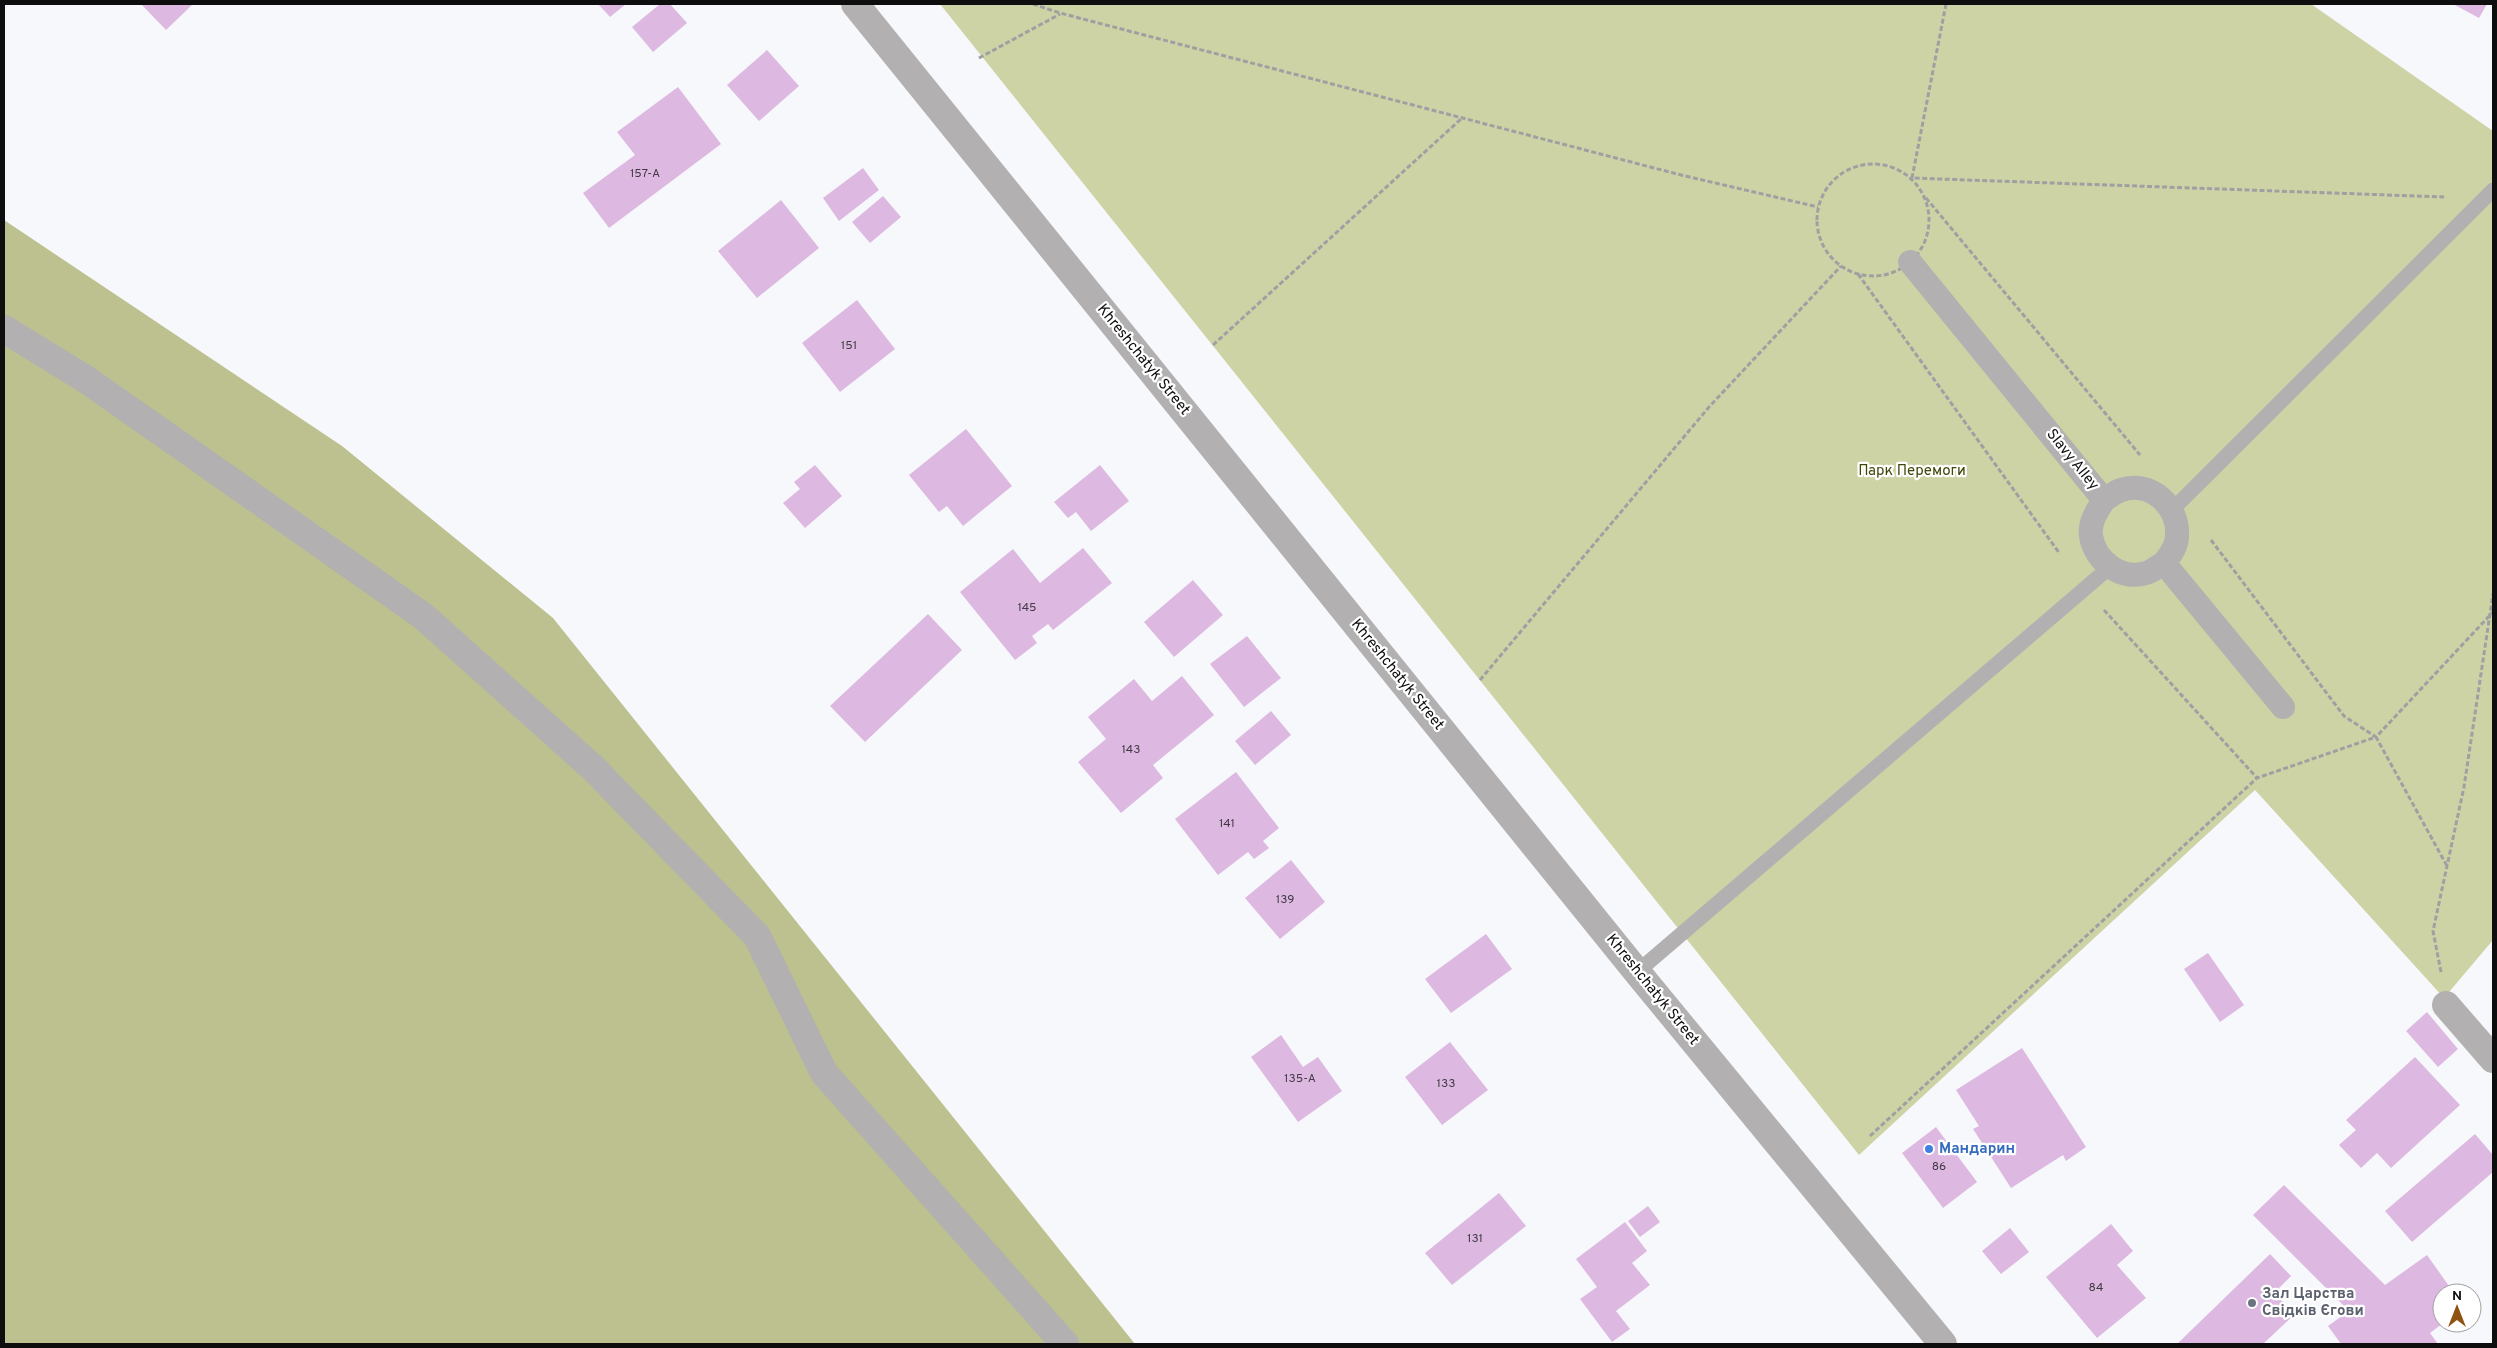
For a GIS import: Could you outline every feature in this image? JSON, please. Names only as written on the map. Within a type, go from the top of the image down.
[{"type":"street","name":"Khreshchatyk Street","points":[[855,4],[1637,972],[1943,1344]]},
{"type":"street","name":"Slavy Alley","points":[[1910,262],[2104,500],[2121,490],[2135,488],[2150,491],[2162,498],[2172,510]]},
{"type":"street","points":[[4,329],[86,380],[423,616],[593,768],[757,936],[824,1074],[1065,1344]]},
{"type":"street","points":[[2104,500],[2094,516],[2091,535],[2097,553],[2110,567],[2128,575],[2147,573],[2164,563],[2172,552],[2177,538],[2177,524],[2172,510]]},
{"type":"street","points":[[2164,563],[2283,707]]},
{"type":"street","points":[[2446,1005],[2493,1058]]},
{"type":"lane","points":[[2172,510],[2489,194]]},
{"type":"lane","points":[[1637,972],[2110,567]]},
{"type":"path","points":[[1033,4],[1060,13],[1461,119],[1818,207]]},
{"type":"path","points":[[1912,178],[1946,4]]},
{"type":"path","points":[[979,58],[1060,13]]},
{"type":"path","points":[[1213,345],[1461,119]]},
{"type":"path","points":[[1869,163],[1892,166],[1912,178],[1926,198],[1930,221],[1925,243],[1910,262],[1894,272],[1876,276],[1858,274],[1841,266],[1828,253],[1818,231],[1818,207],[1828,186],[1846,170],[1869,163]]},
{"type":"path","points":[[1912,178],[2489,194]]},
{"type":"path","points":[[1480,680],[1709,407],[1841,266]]},
{"type":"path","points":[[1858,274],[2085,589],[2257,778]]},
{"type":"path","points":[[2446,1005],[2433,931],[2464,787],[2493,594]]},
{"type":"path","points":[[1870,1136],[2257,778],[2376,737],[2447,866]]},
{"type":"green space","name":"Парк Перемоги","points":[[940,4],[2311,4],[2493,131],[2493,940],[2444,998],[2255,790],[1859,1155]]},
{"type":"green space","points":[[4,220],[342,446],[553,618],[1135,1344],[4,1344]]},
{"type":"building","points":[[141,4],[193,4],[166,30]]},
{"type":"building","points":[[598,4],[626,4],[610,17]]},
{"type":"building","points":[[660,4],[670,4],[687,23],[653,52],[632,27]]},
{"type":"building","points":[[2453,4],[2487,4],[2479,18]]},
{"type":"building","points":[[767,50],[799,86],[759,121],[727,85]]},
{"type":"building","points":[[678,87],[721,144],[609,228],[583,193],[635,155],[617,132]]},
{"type":"building","points":[[863,168],[879,190],[839,221],[823,198]]},
{"type":"building","points":[[883,196],[901,217],[870,243],[852,222]]},
{"type":"building","points":[[781,200],[819,248],[757,298],[718,251]]},
{"type":"building","points":[[857,300],[895,349],[840,392],[802,343]]},
{"type":"building","points":[[966,429],[1012,486],[963,526],[947,506],[939,512],[909,475]]},
{"type":"building","points":[[815,465],[842,496],[805,528],[783,503],[800,489],[794,482]]},
{"type":"building","points":[[1100,465],[1129,501],[1091,531],[1076,512],[1068,518],[1054,502]]},
{"type":"building","points":[[1083,548],[1112,583],[1053,630],[1048,624],[1032,636],[1037,643],[1015,660],[960,592],[1013,549],[1040,583]]},
{"type":"building","points":[[1193,580],[1223,615],[1174,657],[1144,622]]},
{"type":"building","points":[[928,614],[962,650],[865,742],[830,706]]},
{"type":"building","points":[[1247,636],[1281,678],[1244,707],[1210,664]]},
{"type":"building","points":[[1182,676],[1214,715],[1153,765],[1163,778],[1121,813],[1078,762],[1106,739],[1088,717],[1134,679],[1152,701]]},
{"type":"building","points":[[1271,711],[1291,735],[1255,765],[1235,741]]},
{"type":"building","points":[[1236,772],[1279,828],[1263,841],[1269,848],[1254,859],[1248,852],[1218,875],[1175,819]]},
{"type":"building","points":[[1291,860],[1325,902],[1280,939],[1245,898]]},
{"type":"building","points":[[1486,934],[1512,969],[1451,1013],[1425,979]]},
{"type":"building","points":[[2208,953],[2244,1005],[2220,1022],[2184,969]]},
{"type":"building","points":[[2427,1012],[2458,1049],[2438,1067],[2406,1031]]},
{"type":"building","points":[[1281,1035],[1303,1067],[1318,1057],[1342,1091],[1298,1122],[1251,1057]]},
{"type":"building","points":[[1450,1042],[1488,1090],[1442,1125],[1405,1077]]},
{"type":"building","points":[[2022,1048],[2086,1147],[2066,1161],[2063,1155],[2011,1188],[1973,1129],[1979,1126],[1956,1090]]},
{"type":"building","points":[[2415,1057],[2460,1105],[2391,1168],[2377,1153],[2361,1168],[2339,1145],[2356,1130],[2346,1120]]},
{"type":"building","points":[[1936,1127],[1977,1182],[1943,1208],[1902,1153]]},
{"type":"building","points":[[2475,1134],[2493,1155],[2493,1172],[2412,1242],[2385,1211]]},
{"type":"building","points":[[2284,1185],[2385,1285],[2427,1255],[2447,1283],[2432,1283],[2432,1332],[2430,1333],[2438,1344],[2341,1344],[2328,1326],[2349,1311],[2253,1215]]},
{"type":"building","points":[[1499,1193],[1526,1226],[1452,1285],[1425,1253]]},
{"type":"building","points":[[1648,1206],[1660,1222],[1640,1237],[1628,1221]]},
{"type":"building","points":[[1625,1222],[1647,1251],[1632,1263],[1650,1285],[1616,1311],[1630,1329],[1612,1342],[1580,1299],[1597,1287],[1576,1259]]},
{"type":"building","points":[[2111,1224],[2133,1251],[2117,1265],[2146,1298],[2097,1338],[2046,1277]]},
{"type":"building","points":[[2010,1228],[2029,1252],[2001,1274],[1982,1251]]},
{"type":"building","name":"Зал Царства Свідків Єгови","points":[[2270,1254],[2291,1276],[2274,1293],[2295,1314],[2263,1344],[2177,1344]]},
{"type":"place","name":"Мандарин","points":[[1929,1149]]},
{"type":"place","name":"Зал Царства Свідків Єгови","points":[[2252,1303]]}]
